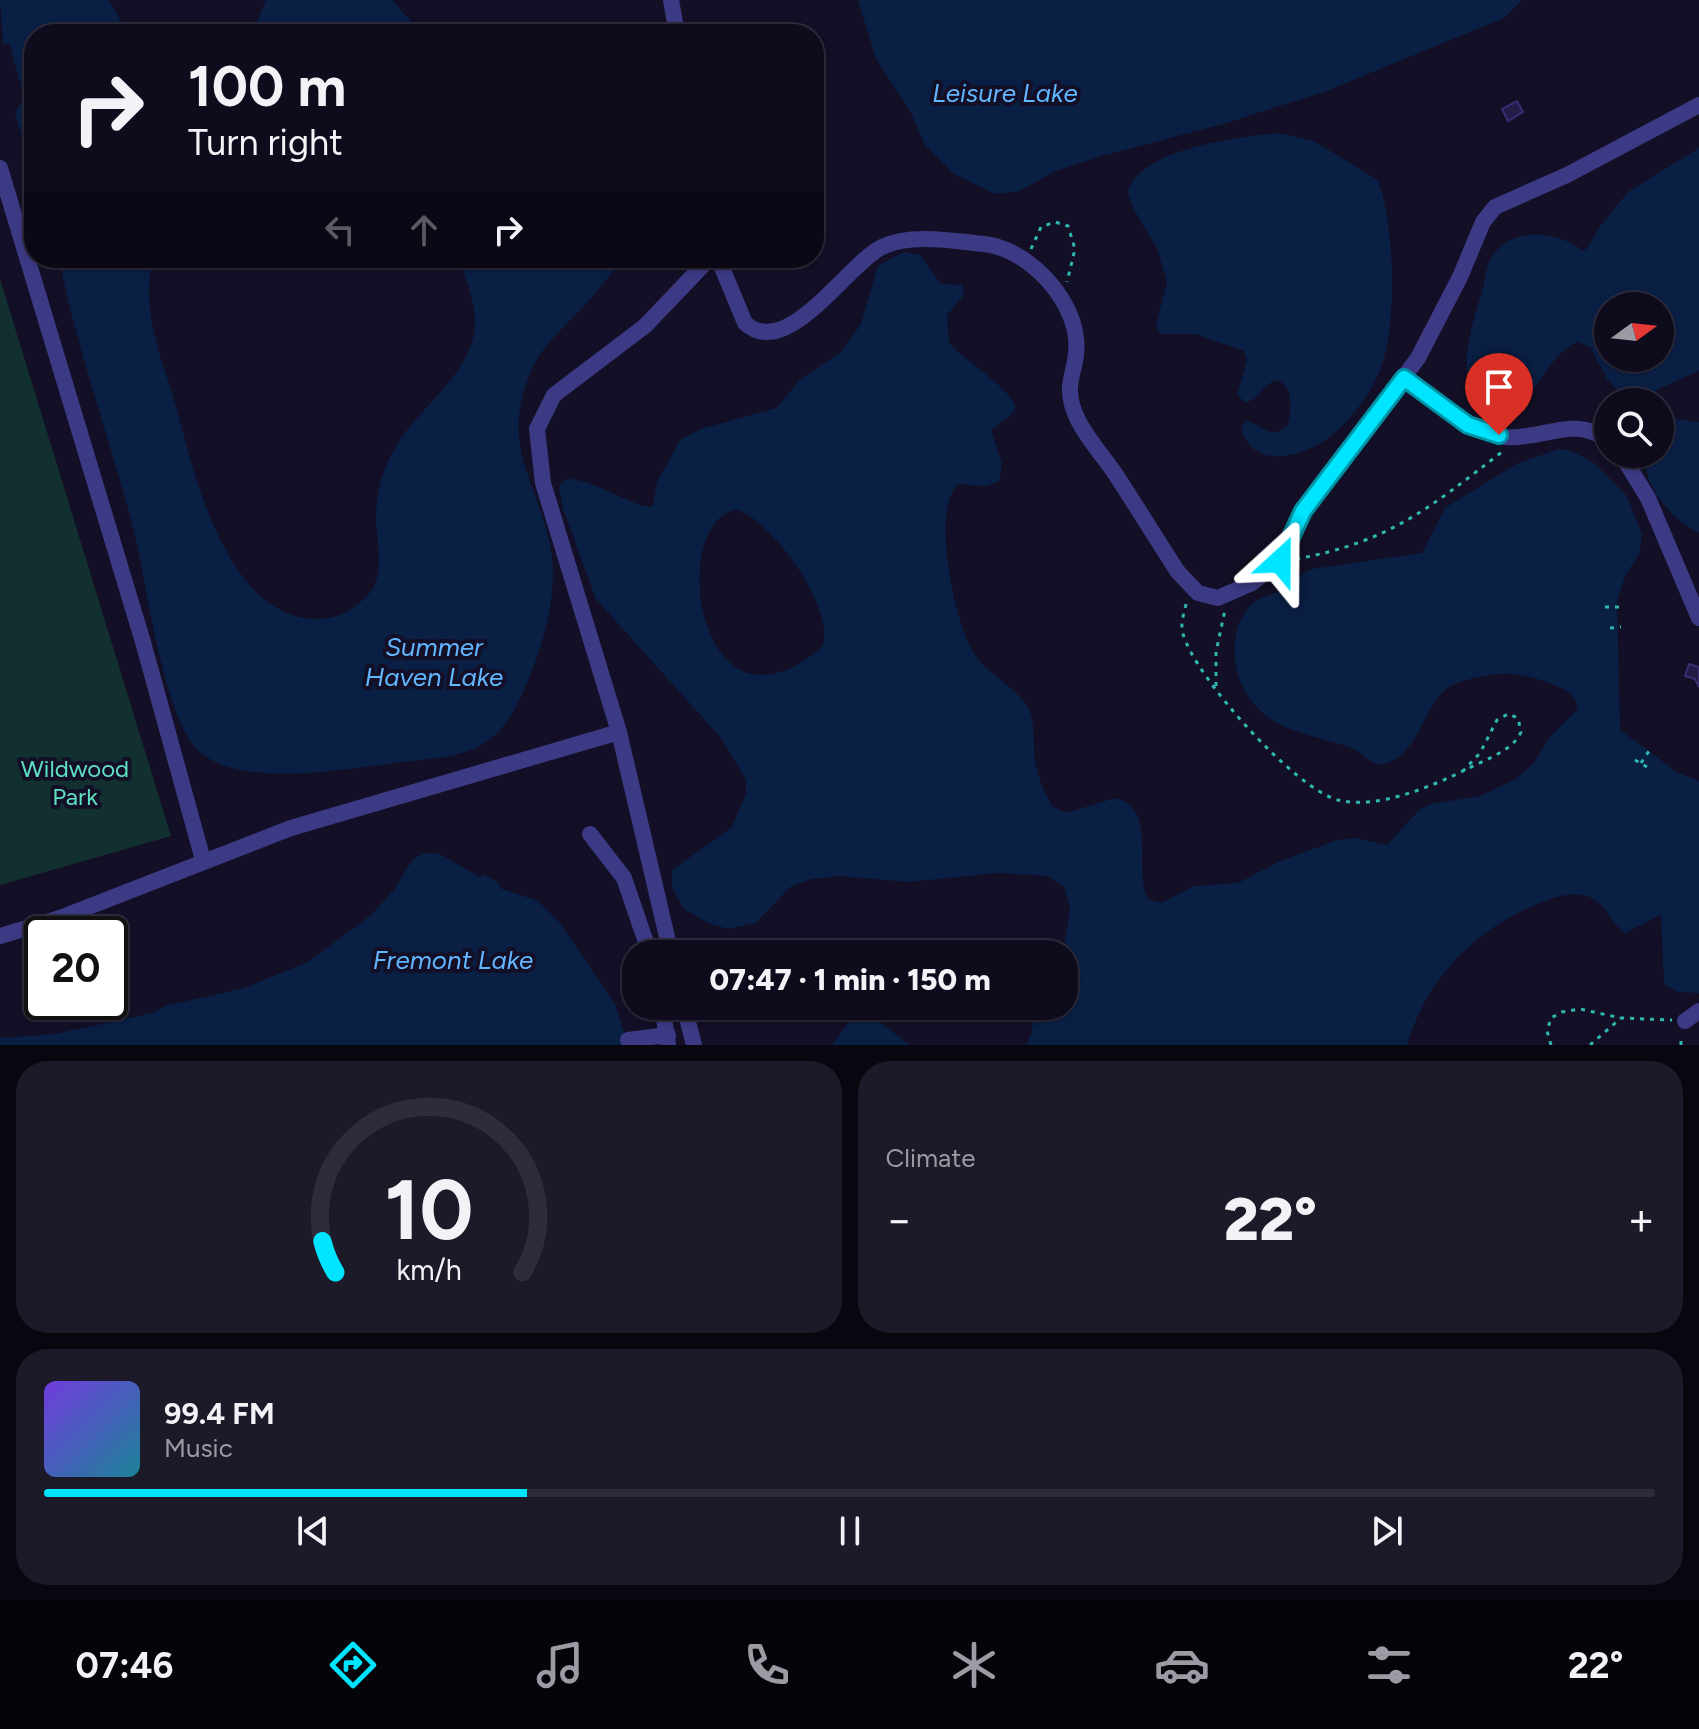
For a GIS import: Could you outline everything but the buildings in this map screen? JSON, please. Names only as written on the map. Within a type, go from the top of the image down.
[{"type":"street","points":[[671,0],[675,24]]},
{"type":"street","points":[[722,268],[745,323],[763,331],[786,327],[805,318],[862,261],[891,244],[984,244],[1006,249],[1029,265],[1065,306],[1076,336],[1068,391],[1079,421],[1186,582],[1207,597],[1229,595],[1280,561],[1303,511],[1404,378],[1443,313],[1483,222],[1495,207],[1567,175],[1699,105]]},
{"type":"street","points":[[0,168],[24,248]]},
{"type":"street","points":[[30,268],[138,627],[203,860]]},
{"type":"street","points":[[668,940],[619,732],[552,518],[538,458],[537,429],[554,395],[645,326],[700,268]]},
{"type":"street","points":[[1404,378],[1477,429],[1506,437],[1577,427],[1594,434]]},
{"type":"street","points":[[1630,468],[1693,589],[1699,618]]},
{"type":"street","points":[[0,936],[60,918],[291,828],[619,732]]},
{"type":"street","points":[[590,834],[624,878],[645,940]]},
{"type":"street","points":[[628,1040],[668,1040],[664,1020]]},
{"type":"street","points":[[688,1020],[694,1045]]},
{"type":"path","points":[[1029,265],[1033,242],[1041,227],[1055,222],[1068,226],[1075,249],[1065,306]]},
{"type":"path","points":[[1280,561],[1349,548],[1396,529],[1523,436]]},
{"type":"path","points":[[1186,582],[1183,633],[1217,688],[1285,765],[1320,792],[1340,800],[1387,797],[1463,771],[1518,739],[1521,732],[1518,718],[1508,714],[1497,720],[1480,753],[1463,771]]},
{"type":"path","points":[[1217,688],[1216,652],[1229,595]]},
{"type":"path","points":[[1605,607],[1622,607]]},
{"type":"path","points":[[1610,628],[1621,627]]},
{"type":"path","points":[[1641,763],[1651,748]]},
{"type":"path","points":[[1635,760],[1647,767]]},
{"type":"path","points":[[1551,1045],[1548,1024],[1562,1012],[1589,1010],[1621,1018],[1692,1016]]},
{"type":"path","points":[[1590,1045],[1621,1018]]},
{"type":"green space","name":"Wildwood Park","points":[[0,279],[171,836],[0,885]]},
{"type":"water","points":[[0,0],[109,0],[122,24],[24,24],[24,97],[9,43],[3,44]]},
{"type":"water","points":[[266,0],[392,0],[413,24],[256,24]]},
{"type":"water","name":"Leisure Lake","points":[[858,0],[1522,0],[1504,18],[1324,92],[1223,124],[1102,156],[1056,171],[1019,191],[995,194],[954,174],[925,145],[910,111],[876,59]]},
{"type":"water","points":[[24,97],[24,143],[15,114]]},
{"type":"water","points":[[1279,133],[1314,141],[1378,180],[1388,223],[1392,277],[1392,304],[1385,354],[1370,390],[1352,415],[1331,436],[1307,450],[1280,456],[1256,451],[1247,442],[1241,428],[1247,421],[1276,432],[1288,424],[1290,399],[1283,383],[1278,380],[1272,382],[1255,399],[1245,402],[1237,395],[1247,360],[1244,351],[1195,334],[1160,334],[1156,325],[1167,282],[1157,248],[1132,206],[1128,192],[1136,177],[1171,155],[1217,142]]},
{"type":"water","points":[[1699,148],[1699,371],[1661,388],[1615,388],[1603,372],[1674,372],[1674,292],[1594,292],[1594,355],[1590,347],[1577,342],[1556,358],[1532,391],[1512,407],[1498,410],[1482,402],[1472,390],[1467,375],[1467,358],[1473,323],[1493,255],[1512,239],[1536,235],[1561,239],[1582,250],[1587,249],[1601,225],[1628,192]]},
{"type":"water","points":[[903,252],[920,255],[941,284],[962,285],[964,295],[947,315],[949,343],[999,385],[1014,403],[1015,409],[991,430],[1002,464],[999,481],[986,486],[958,484],[950,498],[946,518],[948,568],[960,620],[975,655],[1015,692],[1030,712],[1036,767],[1052,806],[1066,813],[1115,798],[1128,804],[1141,826],[1142,872],[1148,899],[1161,903],[1194,886],[1238,883],[1278,862],[1337,840],[1357,838],[1387,845],[1419,810],[1431,804],[1480,796],[1516,779],[1534,763],[1549,738],[1578,709],[1571,695],[1559,687],[1514,674],[1497,674],[1456,683],[1437,699],[1404,752],[1395,759],[1379,764],[1353,749],[1282,726],[1258,709],[1238,675],[1235,638],[1238,626],[1251,605],[1283,589],[1312,569],[1422,553],[1445,508],[1518,463],[1559,449],[1572,451],[1594,463],[1594,468],[1599,468],[1627,496],[1642,535],[1639,554],[1625,576],[1617,601],[1620,730],[1678,773],[1699,781],[1699,993],[1677,992],[1664,984],[1661,915],[1625,933],[1594,899],[1569,894],[1516,914],[1475,942],[1441,977],[1427,998],[1407,1045],[1026,1045],[1032,1032],[1032,1020],[1078,1020],[1078,940],[1065,940],[1070,908],[1064,887],[1048,876],[997,873],[908,882],[839,876],[812,879],[790,887],[756,923],[728,929],[708,923],[684,909],[672,887],[672,870],[732,827],[746,794],[746,780],[721,738],[596,599],[563,509],[559,486],[567,479],[578,480],[637,504],[653,506],[657,482],[680,440],[701,429],[776,408],[801,379],[842,351],[861,324],[878,266]],"holes":[[[736,510],[750,516],[766,529],[798,568],[811,590],[824,631],[822,647],[780,672],[746,672],[722,654],[706,623],[700,587],[702,552],[715,524]]]},
{"type":"water","name":"Summer Haven Lake","points":[[61,268],[152,268],[149,295],[154,333],[193,467],[218,535],[235,566],[256,591],[281,610],[318,619],[346,612],[365,598],[376,580],[379,570],[377,499],[387,464],[405,432],[458,370],[474,335],[475,316],[462,268],[616,268],[544,350],[533,367],[523,395],[519,441],[551,550],[553,584],[539,651],[515,709],[502,728],[488,741],[456,755],[343,770],[265,773],[241,770],[201,753],[176,712],[166,681],[133,527]]},
{"type":"water","points":[[1674,418],[1699,422],[1699,533],[1669,511],[1646,468],[1674,468]]},
{"type":"water","name":"Fremont Lake","points":[[425,853],[438,853],[480,877],[485,874],[500,884],[499,888],[538,901],[560,923],[615,1004],[628,1045],[0,1045],[0,1038],[55,1034],[128,1020],[165,1006],[244,988],[308,962],[371,915],[394,890],[413,859]]},
{"type":"water","points":[[851,1020],[877,1020],[910,1045],[832,1045]]},
{"type":"route","points":[[1280,561],[1303,511],[1404,378],[1468,425],[1499,435]]}]
